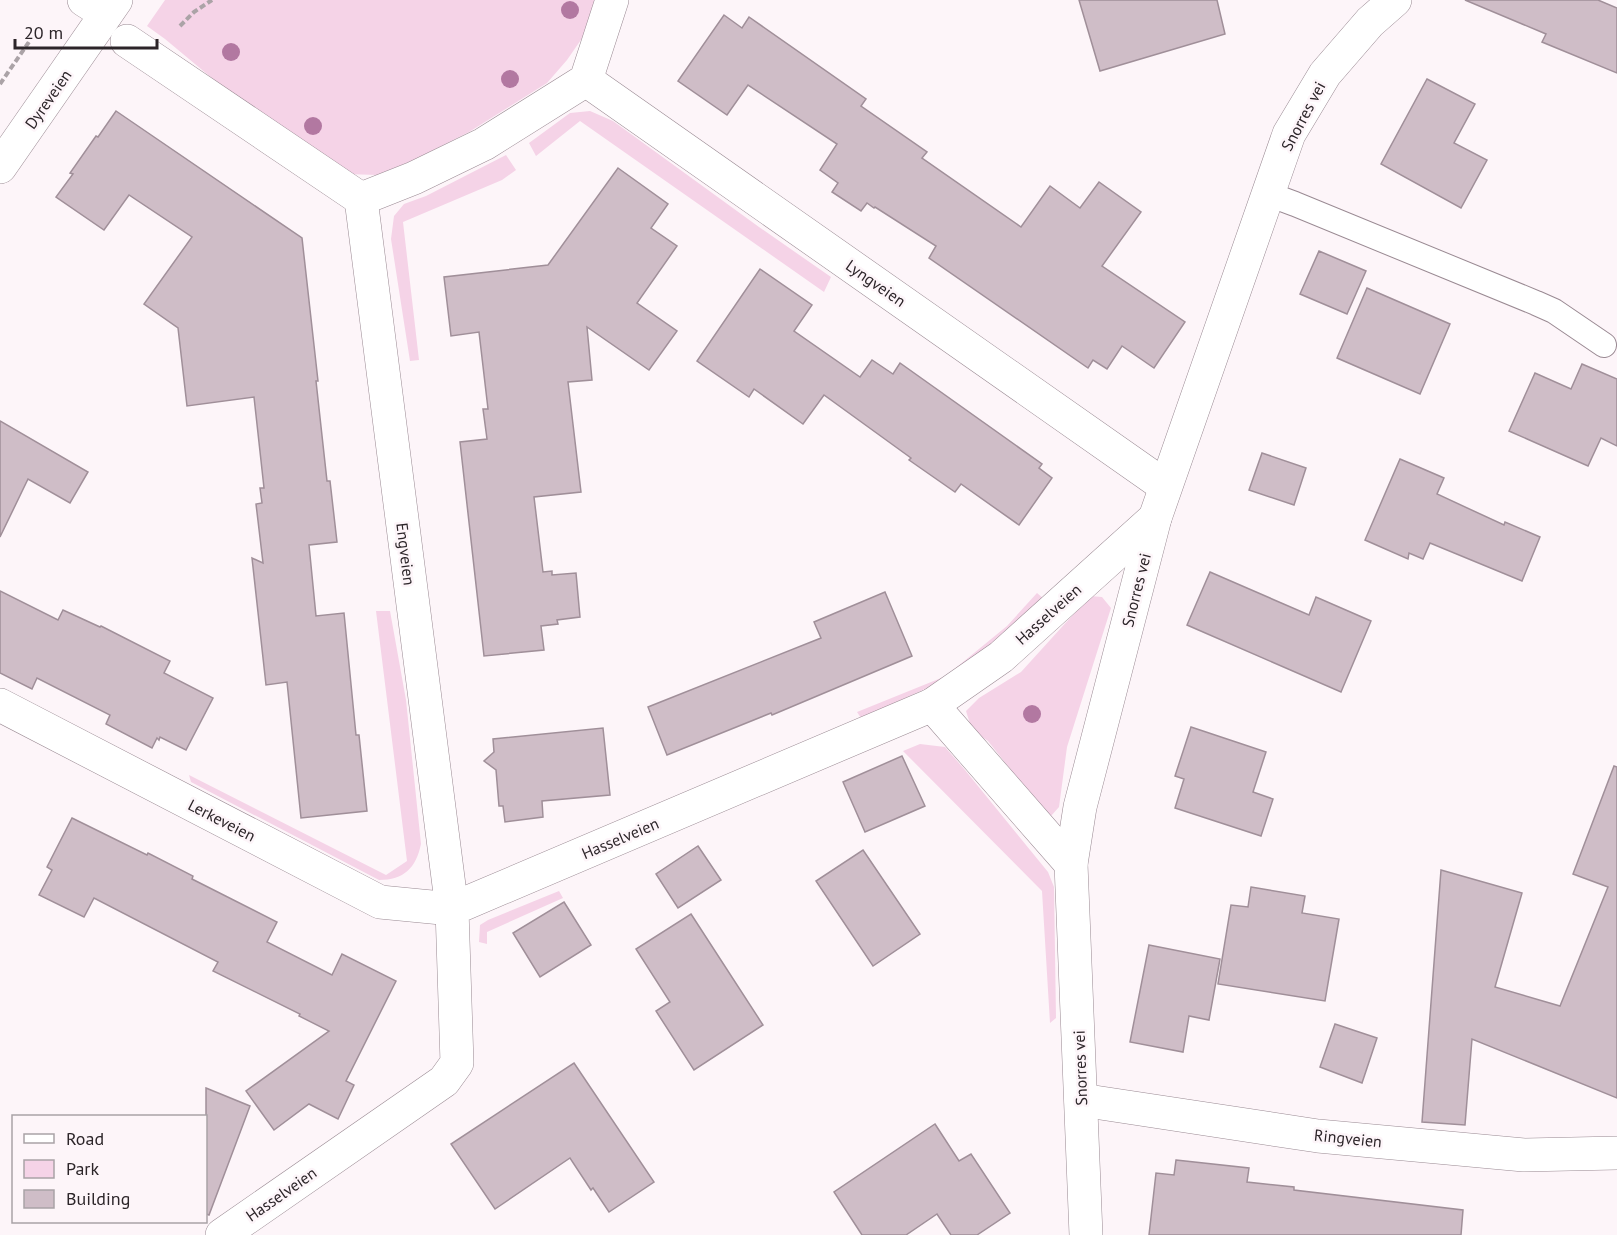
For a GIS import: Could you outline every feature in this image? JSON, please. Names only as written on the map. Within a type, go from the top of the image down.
[{"type":"street","points":[[127,40],[361,199],[414,178],[484,144],[586,80],[612,0]]},
{"type":"street","name":"Snorres vei","points":[[1086,1235],[1071,864],[1080,807],[1155,518],[1289,134],[1325,74],[1370,22],[1395,0]]},
{"type":"street","name":"Dyreveien","points":[[0,167],[102,5]]},
{"type":"street","name":"Lyngveien","points":[[586,80],[1165,486]]},
{"type":"street","name":"Engveien","points":[[361,199],[452,909]]},
{"type":"street","name":"Hasselveien","points":[[222,1235],[444,1081],[457,1063],[452,909],[932,705],[1000,657],[1155,518]]},
{"type":"street","name":"Lerkeveien","points":[[0,705],[380,902],[452,909]]},
{"type":"street","points":[[932,705],[1071,864]]},
{"type":"street","name":"Ringveien","points":[[1081,1100],[1341,1138],[1524,1155],[1617,1153]]},
{"type":"lane","points":[[1268,194],[1554,311],[1604,345]]},
{"type":"path","points":[[0,84],[31,39]]},
{"type":"green space","points":[[165,0],[598,0],[585,34],[547,83],[469,132],[414,160],[377,175],[346,174],[237,99],[147,26]]},
{"type":"green space","points":[[590,111],[613,121],[831,277],[824,292],[580,121],[536,156],[529,143],[570,113]]},
{"type":"green space","points":[[506,155],[516,170],[502,180],[403,222],[419,360],[410,361],[391,239],[394,216],[404,204],[426,196]]},
{"type":"green space","points":[[1037,593],[1044,599],[954,676],[861,718],[857,712],[946,676],[1007,626]]},
{"type":"green space","points":[[1090,596],[1102,597],[1111,608],[1067,747],[1059,807],[1051,816],[1038,811],[988,741],[972,730],[966,711],[979,698],[1021,672]]},
{"type":"green space","points":[[376,611],[390,611],[406,700],[421,844],[416,860],[408,871],[395,878],[379,880],[191,782],[189,775],[386,875],[407,861]]},
{"type":"green space","points":[[920,744],[945,747],[1048,872],[1054,887],[1056,1018],[1050,1023],[1042,891],[903,751]]},
{"type":"green space","points":[[559,891],[563,898],[487,932],[487,944],[479,942],[480,925]]},
{"type":"building","points":[[1079,0],[1217,0],[1225,34],[1100,71]]},
{"type":"building","points":[[1465,0],[1598,0],[1617,8],[1617,73],[1542,42],[1546,34]]},
{"type":"building","points":[[724,15],[742,28],[749,17],[866,99],[861,106],[927,152],[922,158],[1021,227],[1050,186],[1080,208],[1099,182],[1141,212],[1102,266],[1185,322],[1154,368],[1122,346],[1107,369],[1093,360],[1088,368],[929,258],[936,246],[875,207],[867,203],[861,211],[832,192],[838,183],[820,170],[837,144],[748,85],[727,115],[678,81]]},
{"type":"building","points":[[1427,79],[1475,104],[1454,143],[1487,160],[1461,208],[1381,164]]},
{"type":"building","points":[[116,111],[302,238],[327,481],[330,481],[337,542],[309,545],[316,616],[344,613],[356,735],[359,735],[367,811],[301,818],[287,682],[266,685],[252,558],[263,563],[256,504],[262,503],[260,488],[264,488],[254,397],[187,406],[178,328],[144,304],[192,237],[129,195],[104,230],[56,197],[73,174],[70,173]]},
{"type":"building","points":[[618,168],[668,204],[651,228],[677,246],[637,303],[677,331],[649,370],[587,327],[592,380],[568,382],[581,492],[534,497],[543,572],[552,571],[552,575],[576,573],[580,617],[557,620],[558,624],[541,626],[544,650],[484,656],[460,442],[487,439],[483,409],[488,409],[479,332],[451,336],[444,277],[548,265]]},
{"type":"building","points":[[1319,251],[1366,271],[1347,314],[1300,294]]},
{"type":"building","points":[[760,269],[812,305],[794,331],[860,377],[872,360],[893,374],[900,363],[1042,464],[1039,468],[1052,478],[1019,525],[961,484],[955,492],[824,395],[803,424],[754,389],[749,397],[697,361]]},
{"type":"building","points":[[1367,288],[1450,324],[1420,394],[1337,358]]},
{"type":"building","points":[[1582,364],[1617,379],[1617,446],[1601,438],[1588,466],[1509,431],[1535,373],[1571,389]]},
{"type":"building","points":[[0,421],[88,472],[70,503],[28,479],[0,537]]},
{"type":"building","points":[[1262,453],[1306,468],[1294,505],[1249,490]]},
{"type":"building","points":[[1400,459],[1444,478],[1437,494],[1504,525],[1505,522],[1540,537],[1522,581],[1430,543],[1423,559],[1409,553],[1408,559],[1365,540]]},
{"type":"building","points":[[1210,572],[1309,615],[1316,597],[1371,621],[1341,692],[1187,625]]},
{"type":"building","points":[[0,591],[58,620],[63,610],[101,626],[170,661],[164,673],[213,698],[186,750],[160,737],[159,740],[157,738],[152,748],[106,724],[110,715],[37,678],[32,689],[0,673]]},
{"type":"building","points":[[885,592],[912,656],[772,715],[771,713],[667,755],[648,707],[821,638],[814,622]]},
{"type":"building","points":[[1191,727],[1266,752],[1253,792],[1273,799],[1261,836],[1175,808],[1184,779],[1175,776]]},
{"type":"building","points":[[603,728],[610,795],[542,801],[543,817],[505,822],[503,806],[499,806],[496,770],[484,761],[494,752],[493,739]]},
{"type":"building","points":[[902,756],[925,806],[865,832],[843,782]]},
{"type":"building","points":[[1614,766],[1617,767],[1617,1098],[1472,1039],[1465,1125],[1422,1122],[1441,870],[1522,893],[1495,987],[1560,1006],[1608,887],[1573,874]]},
{"type":"building","points":[[72,818],[147,855],[148,853],[193,876],[192,879],[277,922],[267,942],[332,975],[342,954],[396,981],[346,1081],[354,1085],[338,1119],[309,1104],[274,1130],[246,1091],[329,1031],[213,971],[218,962],[94,898],[84,917],[39,895],[52,870],[47,867]]},
{"type":"building","points":[[698,846],[721,880],[678,908],[656,874]]},
{"type":"building","points":[[863,850],[920,934],[873,966],[816,881]]},
{"type":"building","points":[[1251,887],[1305,896],[1302,913],[1339,919],[1325,1001],[1218,984],[1231,905],[1248,907]]},
{"type":"building","points":[[564,902],[591,945],[540,977],[513,933]]},
{"type":"building","points":[[691,914],[763,1025],[694,1070],[656,1011],[670,1002],[636,949]]},
{"type":"building","points":[[1149,945],[1220,959],[1209,1020],[1189,1016],[1183,1052],[1130,1042]]},
{"type":"building","points":[[1335,1024],[1377,1038],[1362,1083],[1320,1067]]},
{"type":"building","points":[[574,1063],[654,1182],[609,1212],[570,1158],[495,1209],[451,1144]]},
{"type":"building","points":[[206,1088],[250,1106],[209,1215],[207,1214]]},
{"type":"building","points":[[935,1124],[959,1161],[971,1154],[1010,1213],[977,1235],[951,1235],[937,1214],[906,1235],[862,1235],[834,1192]]},
{"type":"building","points":[[1176,1160],[1249,1168],[1247,1182],[1294,1187],[1294,1190],[1463,1210],[1461,1235],[1149,1235],[1156,1173],[1174,1175]]}]
